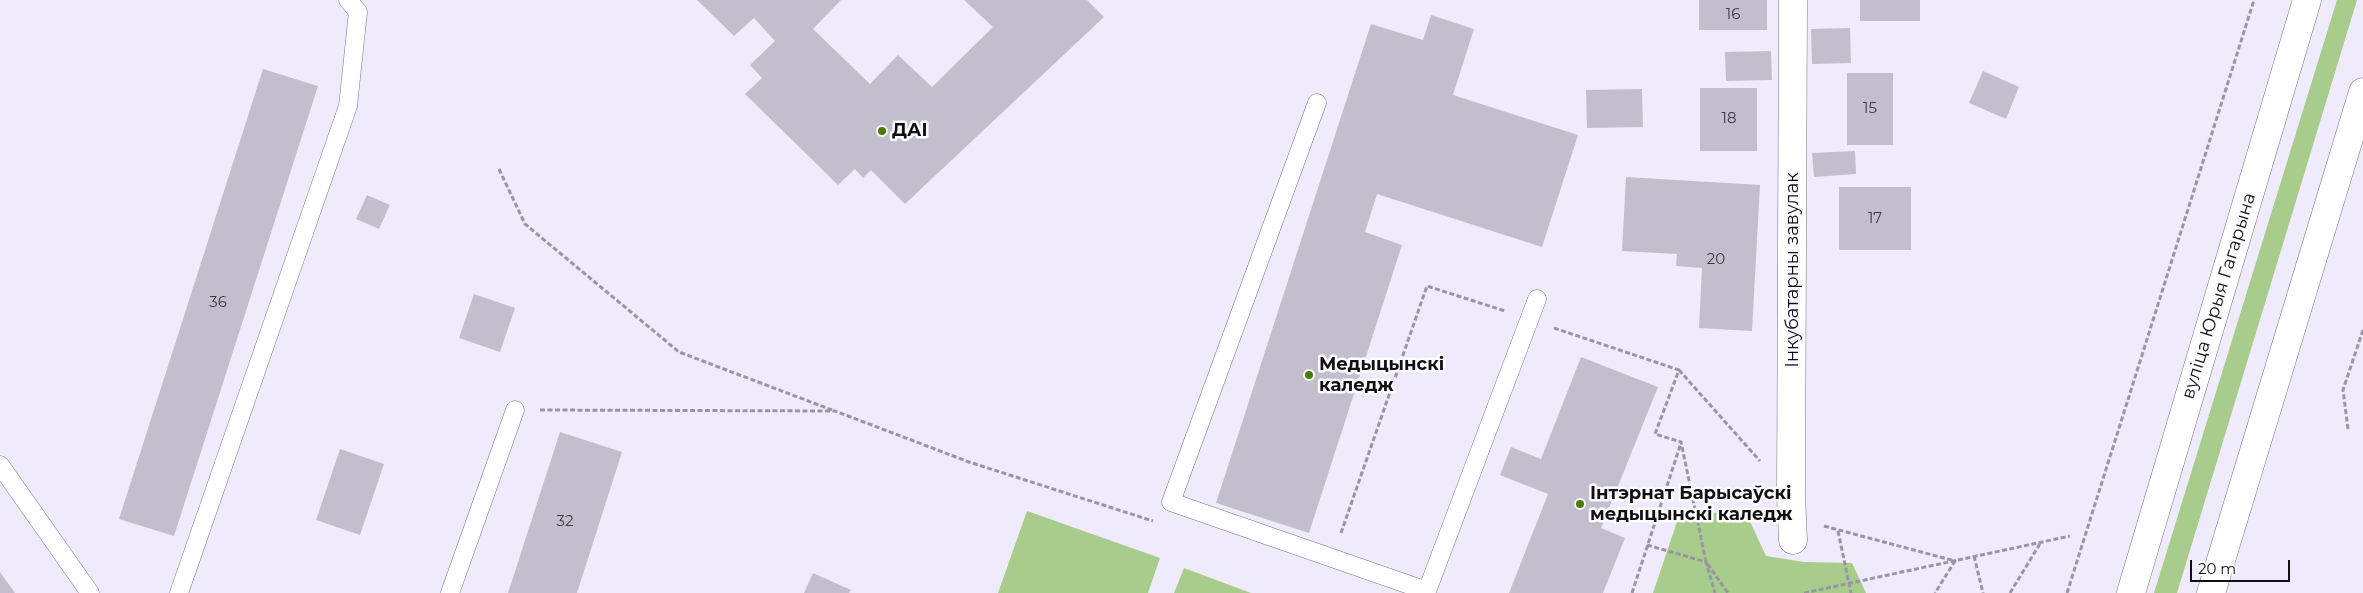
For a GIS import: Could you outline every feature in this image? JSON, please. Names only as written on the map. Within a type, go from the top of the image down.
[{"type":"main road","name":"Інкубатарны завулак","points":[[1792,518],[1793,0]]},
{"type":"main road","name":"вуліца Юрыя Гагарына","points":[[2131,593],[2307,0]]},
{"type":"main road","points":[[2211,593],[2363,92]]},
{"type":"lane","points":[[179,593],[348,106],[358,12],[348,0]]},
{"type":"lane","points":[[1318,103],[1171,502],[1427,591],[1537,299]]},
{"type":"lane","points":[[450,593],[515,410]]},
{"type":"lane","points":[[0,465],[90,593]]},
{"type":"path","points":[[2067,593],[2254,0]]},
{"type":"path","points":[[499,169],[525,224],[679,352],[968,462],[1156,522]]},
{"type":"path","points":[[1332,558],[1427,286],[1679,370],[1792,518],[1955,561]]},
{"type":"path","points":[[2348,429],[2343,390],[2363,330]]},
{"type":"path","points":[[1679,370],[1655,434],[1681,442]]},
{"type":"path","points":[[515,410],[835,411]]},
{"type":"path","points":[[1632,593],[1681,442]]},
{"type":"path","points":[[1681,442],[1706,562],[1715,593]]},
{"type":"path","points":[[1838,531],[1851,593]]},
{"type":"path","points":[[1804,593],[2070,536]]},
{"type":"path","points":[[2010,593],[2041,542]]},
{"type":"path","points":[[1647,545],[1706,562],[1728,593]]},
{"type":"path","points":[[1974,556],[1983,593]]},
{"type":"path","points":[[1935,593],[1955,561]]},
{"type":"green space","points":[[2337,0],[2357,0],[2177,593],[2154,593]]},
{"type":"green space","points":[[1681,510],[1747,515],[1766,556],[1804,562],[1852,563],[1866,593],[1653,593]]},
{"type":"green space","points":[[1027,511],[1160,558],[1148,593],[998,593]]},
{"type":"green space","points":[[1184,568],[1251,593],[1174,593]]},
{"type":"building","name":"ДАІ","points":[[697,0],[841,0],[813,29],[870,84],[898,55],[932,87],[993,27],[964,0],[1087,0],[1104,17],[905,204],[871,170],[863,178],[855,169],[838,185],[745,94],[762,78],[750,65],[775,41],[754,18],[734,36]]},
{"type":"building","points":[[1699,0],[1767,0],[1767,30],[1699,30]]},
{"type":"building","points":[[1860,0],[1920,0],[1920,21],[1860,21]]},
{"type":"building","name":"Медыцынскі каледж","points":[[1431,15],[1474,29],[1453,95],[1578,135],[1542,247],[1377,194],[1365,232],[1402,245],[1309,533],[1216,503],[1371,24],[1423,40]]},
{"type":"building","points":[[1850,28],[1851,63],[1812,64],[1811,29]]},
{"type":"building","points":[[1771,51],[1772,80],[1726,81],[1725,52]]},
{"type":"building","points":[[263,69],[318,86],[174,536],[119,519]]},
{"type":"building","points":[[1983,71],[2019,87],[2006,119],[1969,103]]},
{"type":"building","points":[[1847,73],[1893,73],[1893,145],[1847,145]]},
{"type":"building","points":[[1700,88],[1757,88],[1757,151],[1700,151]]},
{"type":"building","points":[[1642,89],[1643,127],[1587,128],[1586,90]]},
{"type":"building","points":[[1855,151],[1856,174],[1814,177],[1812,153]]},
{"type":"building","points":[[1626,177],[1760,185],[1752,331],[1699,328],[1702,268],[1676,266],[1677,254],[1622,251]]},
{"type":"building","points":[[1839,187],[1911,187],[1911,250],[1839,250]]},
{"type":"building","points":[[367,195],[390,205],[379,229],[356,219]]},
{"type":"building","points":[[474,294],[515,308],[500,352],[459,338]]},
{"type":"building","points":[[1581,357],[1658,387],[1601,528],[1625,538],[1603,593],[1509,593],[1548,494],[1500,475],[1511,447],[1541,459]]},
{"type":"building","points":[[560,432],[622,452],[577,593],[508,593]]},
{"type":"building","points":[[340,449],[384,464],[360,535],[316,520]]},
{"type":"building","points":[[0,572],[15,593],[0,593]]},
{"type":"building","points":[[813,573],[851,590],[849,593],[804,593]]},
{"type":"place","name":"ДАІ","points":[[882,131]]},
{"type":"place","name":"Медыцынскі каледж","points":[[1309,375]]},
{"type":"place","name":"Інтэрнат Барысаўскі медыцынскі каледж","points":[[1580,504]]}]
